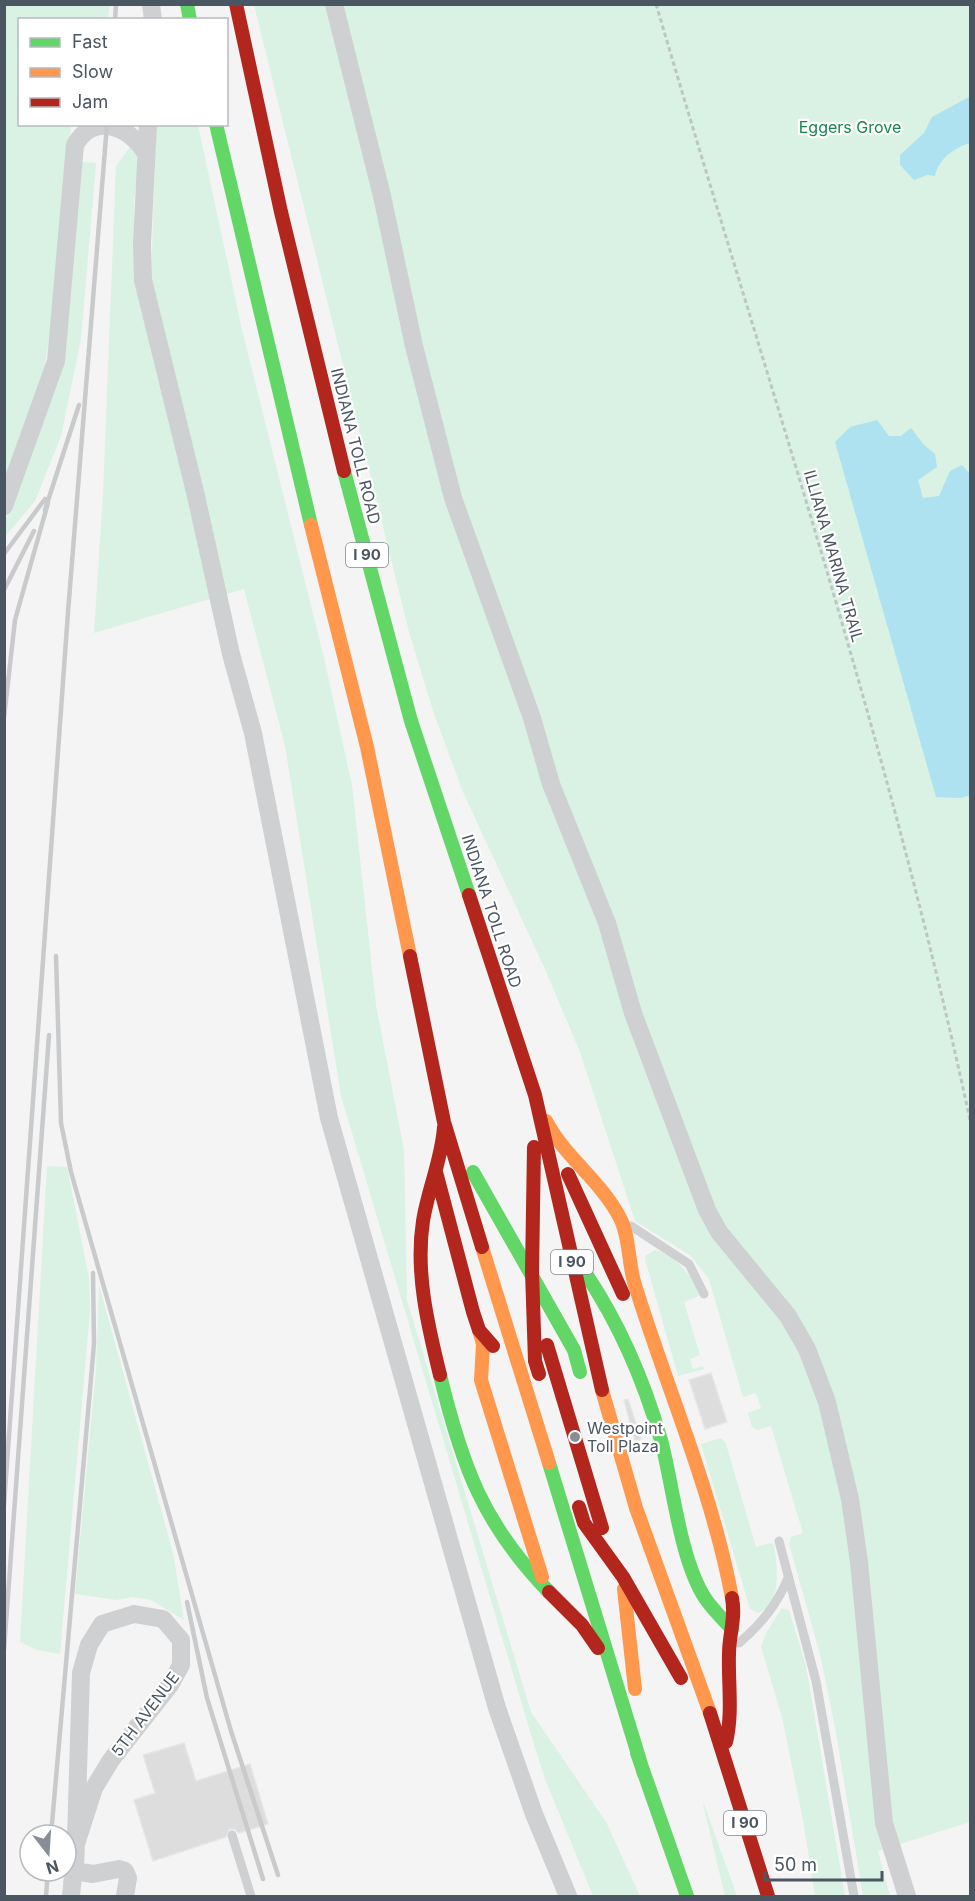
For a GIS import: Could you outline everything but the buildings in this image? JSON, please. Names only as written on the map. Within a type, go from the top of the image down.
[{"type":"highway","name":"INDIANA TOLL ROAD","points":[[236,4],[281,212],[330,416],[411,721],[535,1095]]},
{"type":"highway","name":"I 90","points":[[216,127],[334,624],[367,747],[444,1122],[645,1774],[687,1896]]},
{"type":"highway","name":"I 90","points":[[535,1095],[604,1402],[636,1508],[723,1752],[768,1896]]},
{"type":"highway","name":"I 90","points":[[535,1095],[532,1272],[535,1361],[541,1383]]},
{"type":"highway","points":[[540,1111],[637,1324],[687,1483]]},
{"type":"highway","points":[[540,1111],[557,1142],[576,1158],[621,1219],[639,1309],[628,1384],[596,1315],[584,1297],[572,1264]]},
{"type":"highway","name":"I 90","points":[[444,1122],[532,1272],[574,1350],[584,1383]]},
{"type":"highway","points":[[444,1122],[443,1140],[435,1167],[420,1245],[424,1302],[434,1348],[477,1493],[498,1533],[527,1568],[593,1637],[645,1774]]},
{"type":"highway","points":[[435,1167],[485,1345],[480,1363],[481,1380],[541,1574],[550,1593],[606,1667],[640,1726],[651,1781],[666,1837]]},
{"type":"highway","points":[[428,1200],[436,1256]]},
{"type":"highway","points":[[572,1264],[600,1293],[631,1358],[661,1441],[693,1571],[705,1599],[722,1625]]},
{"type":"highway","name":"I 90","points":[[532,1272],[562,1354],[618,1546],[645,1774]]},
{"type":"highway","name":"I 90","points":[[532,1272],[550,1358],[599,1520],[623,1576],[723,1752]]},
{"type":"highway","points":[[634,1283],[679,1408],[723,1554],[734,1601],[722,1625],[723,1657]]},
{"type":"highway","points":[[596,1315],[598,1333],[629,1446],[669,1570],[675,1600],[674,1614]]},
{"type":"highway","points":[[479,1330],[488,1342],[507,1358],[514,1371],[550,1513]]},
{"type":"highway","points":[[488,1342],[495,1365]]},
{"type":"highway","points":[[612,1478],[623,1512]]},
{"type":"highway","points":[[491,1485],[509,1537],[527,1568]]},
{"type":"highway","name":"I 90","points":[[573,1489],[584,1523],[623,1576]]},
{"type":"highway","points":[[659,1497],[682,1575],[701,1606]]},
{"type":"highway","points":[[535,1504],[558,1584],[574,1616]]},
{"type":"highway","points":[[700,1526],[724,1599],[723,1657],[729,1672],[730,1726],[723,1752]]},
{"type":"highway","points":[[669,1570],[681,1587],[722,1625]]},
{"type":"street","points":[[334,4],[382,196],[414,346],[453,498],[532,718],[551,784],[607,923],[633,1013],[707,1210],[719,1232],[788,1316],[807,1350],[827,1402],[850,1499],[859,1562],[884,1823],[907,1896]]},
{"type":"street","points":[[4,506],[56,361],[75,145],[83,131],[96,126],[121,129],[136,137],[145,152]]},
{"type":"street","points":[[148,126],[145,152],[143,280],[196,496],[231,654],[253,733],[329,1118],[497,1708],[534,1814],[568,1896]]},
{"type":"street","name":"5TH AVENUE","points":[[134,1614],[163,1619],[181,1641],[181,1665],[170,1685],[111,1760],[94,1788],[76,1844],[75,1870],[81,1673],[89,1645],[102,1624],[134,1614]]},
{"type":"street","points":[[78,1871],[93,1874],[119,1869],[125,1871],[128,1878],[125,1896]]},
{"type":"lane","points":[[548,1151],[621,1219],[689,1264],[704,1294]]},
{"type":"lane","points":[[779,1541],[816,1681],[854,1896]]},
{"type":"lane","points":[[723,1657],[761,1624],[781,1596],[788,1578]]},
{"type":"lane","points":[[700,1711],[694,1692],[694,1682],[708,1669]]},
{"type":"lane","points":[[232,1835],[251,1896]]},
{"type":"path","name":"ILLIANA MARINA TRAIL","points":[[656,4],[867,712],[945,1001],[970,1120]]},
{"type":"green space","points":[[5,5],[110,5],[108,18],[18,18],[18,126],[71,126],[60,267],[42,384],[5,491]]},
{"type":"green space","name":"Eggers Grove","points":[[254,5],[970,5],[970,1822],[878,1851],[890,1896],[863,1896],[835,1727],[820,1654],[789,1544],[791,1537],[803,1533],[771,1426],[757,1430],[752,1427],[748,1413],[761,1408],[756,1393],[743,1397],[709,1279],[691,1256],[635,1221],[580,1052],[545,969],[463,792],[434,714],[409,632]]},
{"type":"green space","points":[[156,126],[198,126],[242,330],[324,658],[352,785],[376,1005],[404,1150],[407,1300],[531,1712],[606,1822],[640,1896],[593,1896],[545,1779],[532,1738],[341,1096],[285,746],[244,589],[94,633],[103,494],[116,166],[130,147],[136,149],[138,156],[134,205],[136,236],[151,282]]},
{"type":"green space","points":[[81,162],[96,163],[81,339],[61,436],[35,501],[5,537],[5,521],[56,383]]},
{"type":"green space","points":[[47,1166],[67,1167],[89,1278],[90,1311],[60,1654],[37,1650],[20,1642]]},
{"type":"green space","points":[[655,1250],[677,1261],[696,1288],[699,1296],[684,1302],[700,1355],[690,1359],[693,1369],[703,1366],[704,1369],[678,1376],[645,1259],[646,1255]]},
{"type":"green space","points":[[99,1285],[173,1553],[184,1620],[151,1600],[132,1597],[117,1600],[75,1594],[96,1369]]},
{"type":"green space","points":[[721,1438],[726,1444],[756,1547],[771,1543],[774,1545],[777,1573],[775,1593],[766,1609],[758,1613],[750,1609],[701,1444]]},
{"type":"green space","points":[[782,1608],[789,1610],[806,1666],[845,1896],[815,1896],[803,1820],[782,1717],[761,1647],[766,1633]]},
{"type":"green space","points":[[704,1804],[737,1896],[725,1896]]},
{"type":"water","points":[[969,97],[970,143],[948,155],[940,164],[935,176],[927,175],[914,180],[900,165],[900,155],[924,133],[932,117]]},
{"type":"water","points":[[877,420],[889,436],[901,436],[911,428],[924,445],[935,454],[937,467],[918,480],[923,498],[939,496],[950,471],[962,465],[970,474],[970,795],[961,798],[936,797],[835,442],[850,427]]},
{"type":"railway","points":[[115,18],[116,4]]},
{"type":"railway","points":[[4,1505],[68,612],[107,126]]},
{"type":"railway","points":[[45,510],[79,405]]},
{"type":"railway","points":[[4,554],[45,499]]},
{"type":"railway","points":[[4,718],[15,620],[48,503]]},
{"type":"railway","points":[[4,590],[34,531]]},
{"type":"railway","points":[[56,956],[61,1123],[71,1172],[231,1731],[278,1875]]},
{"type":"railway","points":[[4,1650],[49,1035]]},
{"type":"railway","points":[[52,1823],[94,1344],[93,1273]]},
{"type":"railway","points":[[187,1602],[207,1698],[263,1879]]},
{"type":"railway","points":[[46,1896],[47,1883]]},
{"type":"traffic: fast","points":[[187,4],[190,18]]},
{"type":"traffic: fast","points":[[216,126],[311,525]]},
{"type":"traffic: fast","points":[[344,471],[411,721],[469,895]]},
{"type":"traffic: fast","points":[[473,1172],[574,1350],[580,1372]]},
{"type":"traffic: fast","points":[[586,1274],[610,1313],[647,1396],[661,1440],[683,1543],[696,1582],[714,1610],[732,1629]]},
{"type":"traffic: fast","points":[[440,1375],[457,1438],[478,1492],[507,1542],[549,1592]]},
{"type":"traffic: fast","points":[[549,1463],[644,1774]]},
{"type":"traffic: fast","points":[[637,1753],[687,1896]]},
{"type":"traffic: slow","points":[[311,525],[367,747],[410,956]]},
{"type":"traffic: slow","points":[[546,1121],[563,1146],[603,1192],[623,1225],[635,1285],[701,1479],[732,1598]]},
{"type":"traffic: slow","points":[[482,1247],[549,1463]]},
{"type":"traffic: slow","points":[[479,1330],[483,1344],[481,1380],[542,1577]]},
{"type":"traffic: slow","points":[[602,1390],[636,1508],[710,1713]]},
{"type":"traffic: slow","points":[[624,1589],[635,1689]]},
{"type":"traffic: jam","points":[[236,4],[281,212],[344,471]]},
{"type":"traffic: jam","points":[[469,895],[535,1095],[602,1390]]},
{"type":"traffic: jam","points":[[410,956],[444,1122],[482,1247]]},
{"type":"traffic: jam","points":[[440,1375],[424,1299],[421,1240],[428,1197],[441,1151],[444,1127]]},
{"type":"traffic: jam","points":[[534,1147],[532,1272],[535,1361],[539,1374]]},
{"type":"traffic: jam","points":[[436,1172],[473,1312],[479,1330],[493,1346]]},
{"type":"traffic: jam","points":[[568,1174],[623,1294]]},
{"type":"traffic: jam","points":[[547,1345],[602,1528]]},
{"type":"traffic: jam","points":[[579,1507],[584,1523],[623,1577],[681,1678]]},
{"type":"traffic: jam","points":[[549,1592],[582,1625],[598,1648]]},
{"type":"traffic: jam","points":[[726,1742],[730,1709],[729,1654],[732,1598]]},
{"type":"traffic: jam","points":[[710,1713],[768,1896]]},
{"type":"place","name":"Westpoint Toll Plaza","points":[[575,1437]]}]
